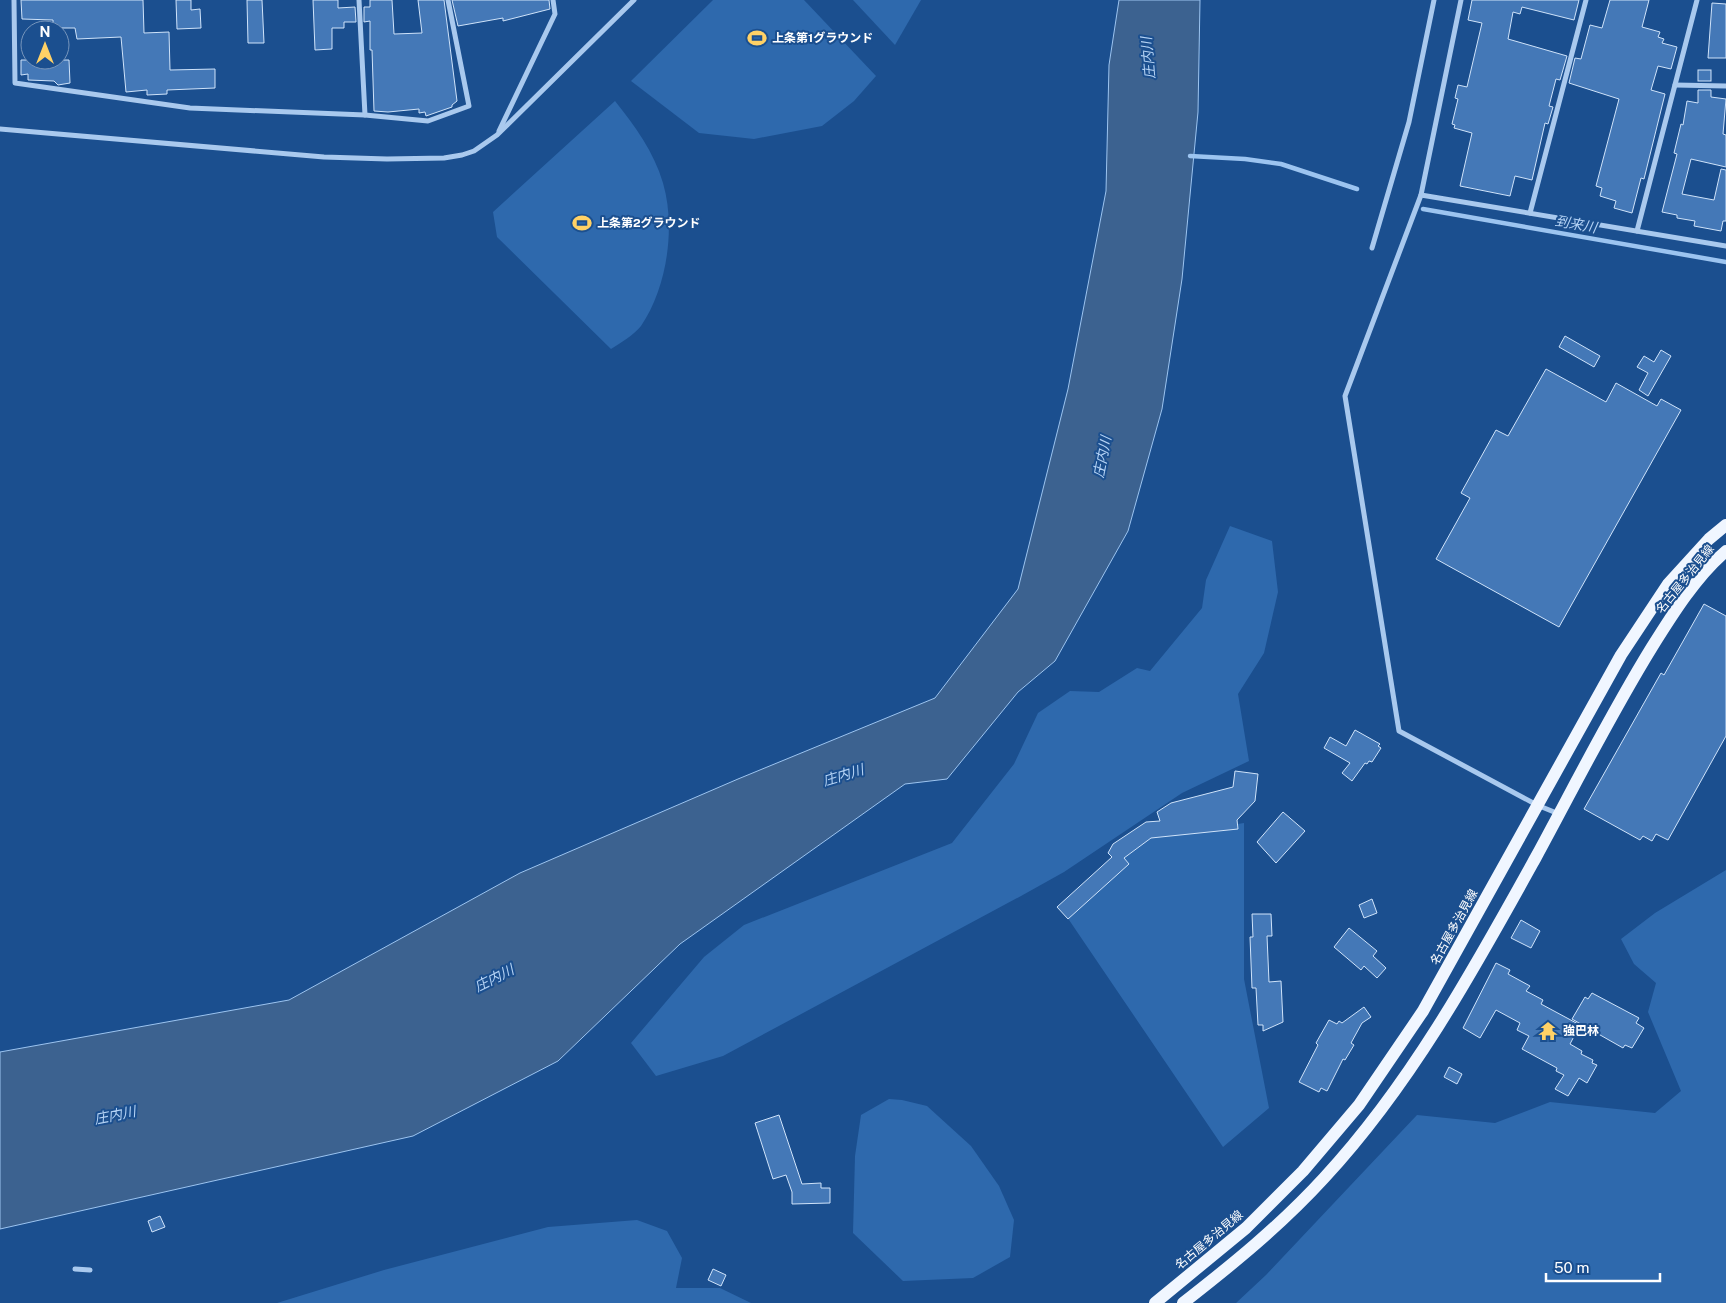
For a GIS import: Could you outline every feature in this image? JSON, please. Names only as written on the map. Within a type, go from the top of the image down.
[{"type":"main road","name":"名古屋多治見線","points":[[1155,1303],[1246,1228],[1303,1171],[1359,1105],[1423,1012],[1621,655],[1668,584],[1709,539],[1726,525]]},
{"type":"main road","name":"名古屋多治見線","points":[[1183,1303],[1261,1242],[1324,1178],[1378,1113],[1435,1031],[1559,814],[1630,683],[1674,611],[1726,551]]},
{"type":"street","points":[[14,0],[15,83],[190,108],[365,116],[428,122],[469,106],[448,0]]},
{"type":"street","points":[[359,0],[365,116]]},
{"type":"street","points":[[497,135],[555,14],[553,0]]},
{"type":"street","points":[[0,129],[324,157],[387,159],[444,158],[462,155],[474,151],[497,135],[634,0]]},
{"type":"street","points":[[1372,248],[1409,122],[1434,0]]},
{"type":"street","points":[[1461,0],[1421,195],[1345,396],[1399,731],[1537,805],[1559,814]]},
{"type":"street","points":[[1530,213],[1586,0]]},
{"type":"street","points":[[1637,231],[1697,0]]},
{"type":"street","points":[[1675,85],[1726,86]]},
{"type":"street","points":[[1421,195],[1726,246]]},
{"type":"street","points":[[75,1269],[90,1270]]},
{"type":"shaded area","name":"上条第1グラウンド","points":[[713,0],[804,0],[876,76],[854,101],[822,126],[754,139],[699,133],[631,81]]},
{"type":"shaded area","points":[[853,0],[921,0],[895,45]]},
{"type":"shaded area","name":"上条第2グラウンド","points":[[615,101],[630,120],[655,161],[667,200],[669,238],[663,276],[650,311],[638,329],[611,349],[497,237],[493,212]]},
{"type":"shaded area","points":[[1230,526],[1272,541],[1278,592],[1264,653],[1238,694],[1249,761],[1182,793],[1064,872],[723,1056],[656,1076],[631,1043],[704,957],[744,925],[952,843],[1014,764],[1038,713],[1070,691],[1099,692],[1137,668],[1150,671],[1202,608],[1206,580]]},
{"type":"shaded area","points":[[1244,823],[1244,979],[1269,1108],[1223,1147],[1065,914],[1142,839]]},
{"type":"shaded area","points":[[1726,870],[1726,1303],[1236,1303],[1266,1275],[1417,1115],[1495,1123],[1550,1102],[1655,1113],[1681,1091],[1648,1012],[1656,983],[1634,964],[1621,939],[1655,913]]},
{"type":"shaded area","points":[[889,1099],[927,1106],[971,1146],[999,1186],[1014,1220],[1010,1257],[973,1278],[903,1281],[853,1233],[855,1156],[861,1115]]},
{"type":"shaded area","points":[[637,1220],[667,1231],[682,1258],[676,1288],[720,1288],[751,1303],[277,1303],[384,1270],[548,1227]]},
{"type":"water","name":"庄内川","points":[[1119,0],[1200,0],[1198,112],[1182,279],[1162,409],[1128,531],[1055,661],[1018,692],[947,779],[905,784],[680,944],[558,1061],[413,1136],[0,1229],[0,1052],[289,1000],[520,873],[738,779],[935,698],[1018,589],[1068,389],[1106,191],[1109,65]]},
{"type":"building","points":[[21,0],[143,0],[144,33],[169,32],[170,70],[215,69],[215,88],[167,90],[167,94],[147,95],[147,90],[126,92],[121,37],[77,39],[75,28],[70,28],[70,20],[22,19]]},
{"type":"building","points":[[176,0],[191,0],[191,10],[200,9],[201,28],[177,29]]},
{"type":"building","points":[[247,0],[262,0],[264,43],[248,43]]},
{"type":"building","points":[[313,0],[338,0],[338,8],[355,7],[356,22],[344,22],[344,28],[332,28],[332,49],[315,50]]},
{"type":"building","points":[[370,0],[392,0],[394,34],[422,33],[418,0],[444,0],[457,101],[452,107],[426,116],[425,112],[419,113],[419,109],[388,112],[374,111],[370,21],[364,22],[364,7],[370,7]]},
{"type":"building","points":[[452,0],[549,0],[550,9],[503,21],[503,18],[458,26]]},
{"type":"building","points":[[1472,0],[1579,0],[1574,20],[1522,7],[1520,14],[1513,12],[1508,39],[1567,56],[1560,80],[1556,79],[1549,106],[1553,107],[1548,124],[1545,123],[1532,180],[1515,176],[1510,196],[1460,186],[1472,133],[1454,128],[1455,125],[1452,124],[1458,99],[1455,98],[1458,85],[1467,87],[1482,23],[1468,20]]},
{"type":"building","points":[[1610,0],[1649,0],[1642,27],[1660,32],[1658,37],[1664,39],[1662,43],[1677,47],[1671,69],[1658,66],[1651,90],[1665,94],[1644,179],[1641,178],[1632,213],[1614,208],[1616,201],[1600,196],[1602,188],[1596,186],[1619,99],[1569,83],[1575,58],[1581,59],[1590,25],[1602,28]]},
{"type":"building","points":[[1712,3],[1726,4],[1726,58],[1708,58]]},
{"type":"building","points":[[21,70],[69,70],[70,83],[58,85],[54,81],[28,80],[28,74],[21,75]]},
{"type":"building","points":[[1698,70],[1711,70],[1711,81],[1698,81]]},
{"type":"building","points":[[1698,90],[1711,90],[1711,97],[1726,99],[1723,134],[1726,135],[1726,167],[1691,159],[1682,194],[1714,200],[1721,169],[1726,170],[1726,221],[1723,221],[1721,231],[1694,226],[1695,221],[1677,218],[1677,215],[1662,212],[1677,154],[1674,153],[1681,124],[1683,125],[1687,101],[1698,103]]},
{"type":"building","points":[[1565,336],[1600,356],[1594,367],[1559,347]]},
{"type":"building","points":[[1661,350],[1671,356],[1648,396],[1639,390],[1648,373],[1637,367],[1644,356],[1654,362]]},
{"type":"building","points":[[1546,369],[1606,402],[1616,383],[1657,406],[1661,399],[1681,410],[1559,627],[1436,559],[1470,498],[1461,493],[1496,430],[1508,436]]},
{"type":"building","points":[[1704,604],[1726,616],[1726,736],[1668,840],[1656,834],[1652,841],[1643,836],[1640,840],[1584,809],[1661,673],[1664,675]]},
{"type":"building","points":[[1355,730],[1380,744],[1378,746],[1381,748],[1372,762],[1365,763],[1352,781],[1342,773],[1350,763],[1324,748],[1330,737],[1346,746]]},
{"type":"building","points":[[1235,771],[1258,774],[1255,801],[1237,820],[1238,829],[1151,838],[1124,858],[1129,864],[1068,919],[1057,907],[1112,857],[1108,853],[1113,844],[1146,822],[1160,821],[1157,812],[1171,803],[1233,787]]},
{"type":"building","points":[[1283,812],[1305,831],[1276,863],[1257,842]]},
{"type":"building","points":[[1372,899],[1377,913],[1364,918],[1359,905]]},
{"type":"building","points":[[1252,914],[1271,914],[1272,936],[1267,936],[1269,982],[1281,981],[1283,1022],[1263,1031],[1263,1025],[1258,1025],[1256,988],[1252,988],[1250,937],[1253,937]]},
{"type":"building","points":[[1521,920],[1540,931],[1531,948],[1511,938]]},
{"type":"building","points":[[1349,928],[1377,951],[1373,956],[1386,968],[1377,978],[1364,966],[1361,970],[1334,947]]},
{"type":"building","points":[[1496,963],[1510,970],[1508,974],[1530,986],[1526,991],[1543,1000],[1541,1004],[1580,1025],[1570,1044],[1582,1051],[1581,1054],[1593,1060],[1592,1063],[1597,1065],[1587,1083],[1579,1078],[1568,1096],[1555,1089],[1564,1075],[1556,1071],[1557,1068],[1522,1049],[1529,1036],[1517,1030],[1520,1023],[1496,1010],[1480,1038],[1463,1028]]},
{"type":"building","points":[[1592,993],[1639,1018],[1636,1023],[1644,1028],[1632,1048],[1625,1045],[1623,1048],[1572,1019],[1585,997],[1588,999]]},
{"type":"building","points":[[1364,1007],[1371,1017],[1362,1023],[1351,1043],[1354,1045],[1345,1060],[1343,1059],[1327,1091],[1321,1088],[1319,1092],[1299,1082],[1318,1045],[1316,1043],[1329,1020],[1337,1024],[1339,1021],[1342,1023]]},
{"type":"building","points":[[1449,1067],[1462,1074],[1457,1084],[1444,1077]]},
{"type":"building","points":[[779,1115],[802,1184],[821,1183],[821,1188],[830,1188],[830,1203],[792,1204],[792,1192],[786,1175],[773,1179],[755,1123]]},
{"type":"building","points":[[160,1216],[165,1227],[152,1232],[148,1221]]},
{"type":"building","points":[[713,1269],[726,1275],[721,1286],[708,1280]]},
{"type":"waterway","name":"到来川","points":[[1190,156],[1245,159],[1281,164],[1357,189]]},
{"type":"waterway","name":"到来川","points":[[1423,209],[1726,262]]},
{"type":"place","name":"上条第1グラウンド","points":[[757,38]]},
{"type":"place","name":"上条第2グラウンド","points":[[582,223]]},
{"type":"place","name":"強巴林","points":[[1548,1031]]}]
